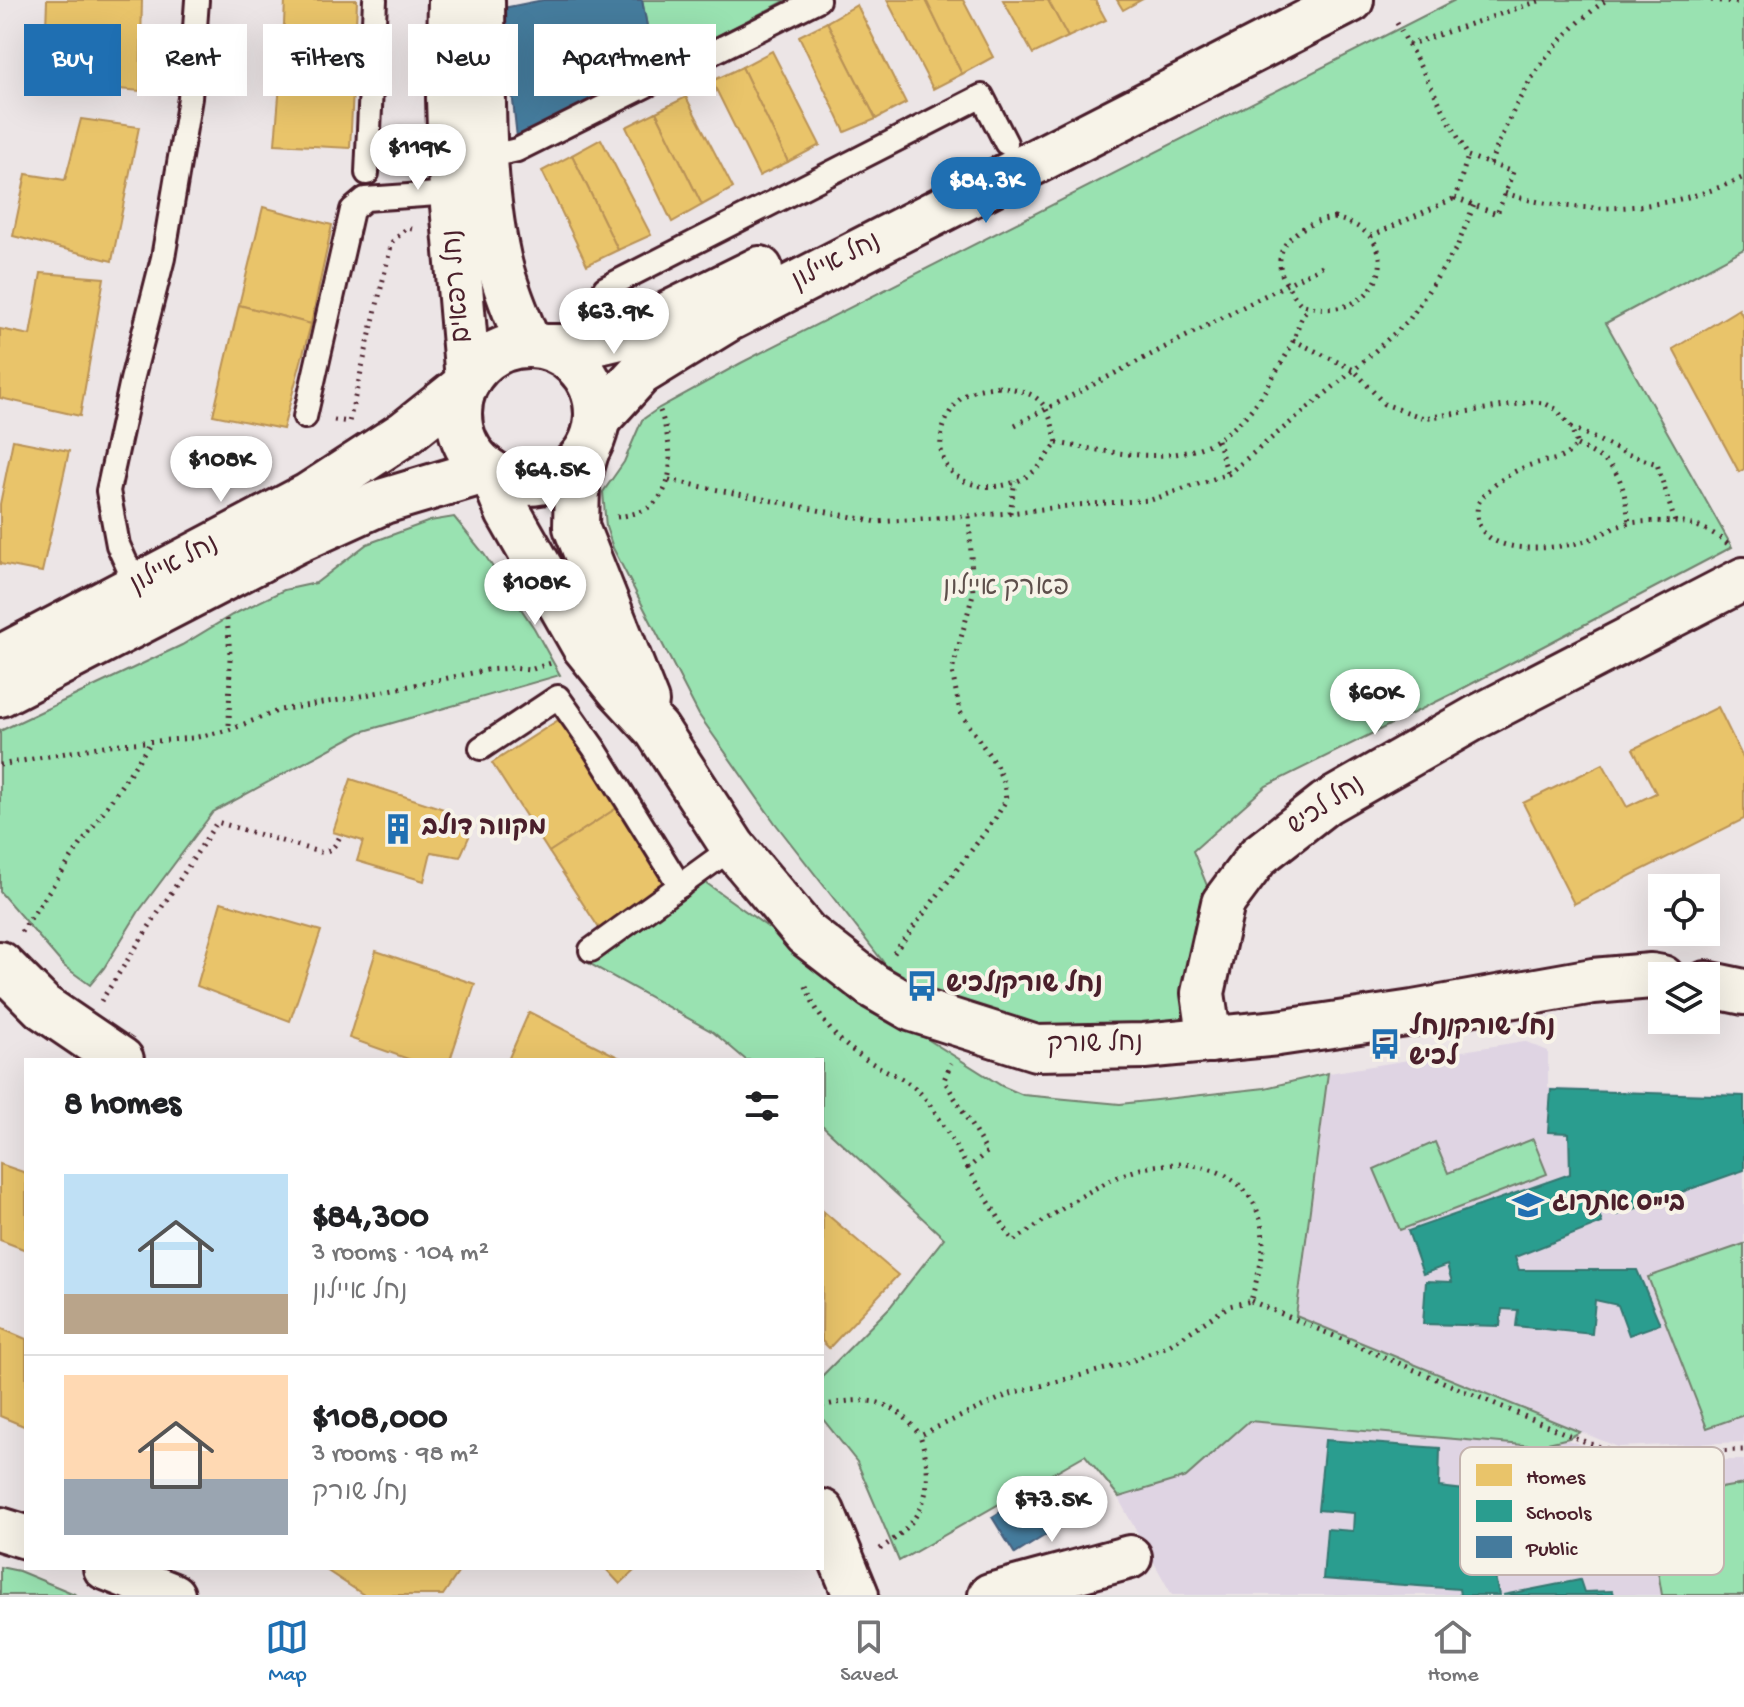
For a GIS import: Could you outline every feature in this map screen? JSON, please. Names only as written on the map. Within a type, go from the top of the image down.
[{"type":"street","name":"נחל רפאים","points":[[451,0],[449,98],[452,193],[466,383]]},
{"type":"street","name":"נחל רפאים","points":[[482,0],[492,228],[511,301],[538,346]]},
{"type":"street","name":"נחל איילון","points":[[538,346],[578,347],[624,336],[1288,0]]},
{"type":"street","name":"נחל איילון","points":[[591,436],[640,373],[728,319],[1351,0]]},
{"type":"street","points":[[538,346],[569,358],[583,371],[596,397],[591,436],[568,471],[545,480],[521,482],[490,472],[470,451],[461,432],[459,414],[466,383],[479,365],[494,354],[513,347],[538,346]]},
{"type":"street","name":"נחל איילון","points":[[0,658],[308,496],[405,433],[466,383]]},
{"type":"street","name":"נחל שורק","points":[[591,436],[577,483],[576,527],[657,730]]},
{"type":"street","name":"נחל איילון","points":[[0,694],[296,541],[384,501],[490,472]]},
{"type":"street","name":"נחל שורק","points":[[490,472],[508,512],[585,647],[657,730],[733,847],[806,934],[873,986],[913,1009],[1036,1048],[1144,1046],[1210,1041],[1413,1013],[1593,981],[1648,976]]},
{"type":"street","name":"נחל לכיש","points":[[1210,1041],[1203,993],[1223,903],[1258,856],[1326,803],[1740,566]]},
{"type":"street","points":[[4,963],[43,1007],[118,1058]]},
{"type":"street","points":[[1720,987],[1744,992]]},
{"type":"street","points":[[824,1516],[856,1595]]},
{"type":"street","points":[[0,1529],[24,1536]]},
{"type":"street","points":[[990,1595],[1130,1557]]},
{"type":"street","points":[[110,1570],[173,1595]]},
{"type":"lane","points":[[137,587],[118,545],[108,491],[163,258],[190,98],[197,0]]},
{"type":"lane","points":[[367,173],[375,0]]},
{"type":"lane","points":[[487,157],[517,150],[818,0]]},
{"type":"lane","points":[[605,288],[982,96],[1006,143]]},
{"type":"lane","points":[[305,417],[352,210],[365,199],[452,193]]},
{"type":"lane","points":[[481,748],[558,697],[594,748],[680,886]]},
{"type":"lane","points":[[591,950],[733,847]]},
{"type":"path","points":[[1408,45],[1542,0]]},
{"type":"path","points":[[1490,164],[1507,122],[1536,68],[1559,39],[1606,0]]},
{"type":"path","points":[[1711,0],[1744,3]]},
{"type":"path","points":[[1371,236],[1455,198],[1497,214],[1513,172],[1468,156],[1397,23]]},
{"type":"path","points":[[1455,198],[1468,156]]},
{"type":"path","points":[[1505,193],[1537,203],[1575,207],[1646,205],[1689,197],[1744,177]]},
{"type":"path","points":[[669,480],[877,522],[1151,500],[1228,474],[1354,370],[1409,320],[1457,247],[1474,205]]},
{"type":"path","points":[[1334,218],[1349,221],[1365,230],[1379,246],[1381,265],[1368,294],[1354,304],[1330,310],[1309,307],[1301,303],[1283,278],[1280,261],[1286,243],[1298,229],[1316,220],[1334,218]]},
{"type":"path","points":[[305,417],[349,422],[392,242],[407,228],[416,229]]},
{"type":"path","points":[[1015,425],[1324,265]]},
{"type":"path","points":[[1057,443],[1155,457],[1195,451],[1227,435],[1251,411],[1293,340],[1299,317],[1309,307]]},
{"type":"path","points":[[1293,340],[1354,370],[1384,404],[1424,418],[1532,402],[1556,409],[1571,427],[1577,445],[1601,457],[1617,474],[1625,489],[1629,523]]},
{"type":"path","points":[[998,386],[1021,390],[1043,401],[1057,443],[1038,468],[1000,486],[980,487],[964,482],[950,471],[939,448],[942,427],[954,403],[973,391],[998,386]]},
{"type":"path","points":[[609,519],[644,510],[669,480],[669,443],[656,399]]},
{"type":"path","points":[[1571,427],[1627,454],[1657,464],[1675,522]]},
{"type":"path","points":[[1217,440],[1228,474]]},
{"type":"path","points":[[1577,445],[1564,458],[1532,464],[1500,480],[1479,499],[1476,516],[1482,532],[1499,543],[1523,548],[1552,547],[1586,541],[1629,523],[1675,522],[1701,526],[1726,542],[1740,566]]},
{"type":"path","points":[[1010,513],[1015,481]]},
{"type":"path","points":[[873,986],[1006,800],[1004,783],[996,765],[960,712],[952,671],[973,594],[969,515]]},
{"type":"path","points":[[226,611],[230,654],[229,730]]},
{"type":"path","points":[[0,765],[109,745],[193,738],[229,730],[280,710],[487,670],[545,667],[561,655]]},
{"type":"path","points":[[4,963],[151,741]]},
{"type":"path","points":[[82,1034],[113,980],[217,822],[319,852],[335,847],[341,834]]},
{"type":"path","points":[[801,974],[813,1006],[829,1029],[852,1052],[899,1077],[921,1093],[1013,1241],[1118,1177],[1174,1162],[1200,1165],[1222,1172],[1244,1190],[1260,1218],[1263,1248],[1251,1301]]},
{"type":"path","points":[[953,1057],[944,1080],[987,1152],[968,1168]]},
{"type":"path","points":[[920,1435],[1010,1394],[1124,1364],[1170,1345],[1229,1306],[1251,1301],[1600,1447]]},
{"type":"path","points":[[824,1406],[870,1401],[897,1409],[920,1435],[927,1458],[929,1480],[917,1517],[899,1537],[878,1550],[840,1551]]},
{"type":"path","points":[[1724,1450],[1744,1450]]},
{"type":"shaded area","name":"בי\"ס אתרוג","points":[[1524,1041],[1548,1051],[1548,1088],[1744,1094],[1744,1442],[1618,1447],[1297,1316],[1329,1073]]},
{"type":"shaded area","points":[[1249,1421],[1531,1445],[1566,1439],[1586,1447],[1460,1447],[1460,1575],[1724,1575],[1724,1460],[1744,1460],[1744,1595],[1172,1595],[1118,1498],[1188,1475]]},
{"type":"green space","points":[[642,0],[787,0],[716,37],[716,24],[647,24]]},
{"type":"green space","name":"פארק איילון","points":[[1455,0],[1744,0],[1744,249],[1606,323],[1732,547],[1456,692],[1266,786],[1193,851],[1212,898],[1196,1024],[1039,1030],[922,992],[888,968],[775,823],[699,715],[613,548],[606,527],[603,492],[624,462],[642,420],[659,408],[741,363]]},
{"type":"green space","points":[[454,517],[484,554],[534,628],[560,675],[361,732],[213,812],[139,911],[90,985],[64,966],[0,892],[0,731],[182,645],[232,615],[284,590],[316,583],[367,544],[430,521]]},
{"type":"green space","points":[[702,880],[905,1025],[1002,1086],[1023,1095],[1120,1104],[1265,1088],[1328,1073],[1296,1316],[1580,1432],[1569,1438],[1535,1446],[1249,1421],[1186,1477],[1119,1497],[1085,1455],[899,1561],[857,1462],[824,1421],[824,1374],[890,1307],[944,1238],[824,1127],[824,1058],[744,1058],[713,1032],[581,959]]},
{"type":"green space","points":[[1533,1139],[1547,1174],[1400,1230],[1374,1169],[1435,1142],[1448,1173]]},
{"type":"green space","points":[[1744,1244],[1744,1415],[1707,1428],[1648,1277]]},
{"type":"green space","points":[[1744,1484],[1744,1595],[1662,1595],[1659,1575],[1724,1575],[1724,1487]]},
{"type":"green space","points":[[0,1567],[19,1571],[77,1595],[0,1595]]},
{"type":"building: Homes","points":[[47,0],[142,0],[141,24],[137,24],[137,91],[121,89],[121,24],[46,24]]},
{"type":"building: Homes","points":[[285,0],[357,0],[356,24],[284,24]]},
{"type":"building: Homes","points":[[887,0],[926,0],[962,74],[933,89]]},
{"type":"building: Homes","points":[[926,0],[963,0],[993,57],[962,74]]},
{"type":"building: Homes","points":[[1003,0],[1048,0],[1068,37],[1033,54]]},
{"type":"building: Homes","points":[[1048,0],[1095,0],[1106,20],[1068,37]]},
{"type":"building: Homes","points":[[1117,0],[1141,0],[1123,10]]},
{"type":"building: Homes","points":[[857,5],[906,103],[876,119],[827,22]]},
{"type":"building: Homes","points":[[827,22],[876,119],[845,132],[799,36]]},
{"type":"building: Homes","points":[[772,51],[820,145],[788,162],[742,67]]},
{"type":"building: Homes","points":[[742,67],[788,162],[759,176],[716,89],[716,79]]},
{"type":"building: Homes","points":[[279,96],[353,96],[350,148],[275,144]]},
{"type":"building: Homes","points":[[686,97],[733,188],[702,205],[656,112]]},
{"type":"building: Homes","points":[[656,112],[702,205],[672,222],[626,127]]},
{"type":"building: Homes","points":[[81,119],[139,127],[112,261],[13,236],[26,174],[65,180]]},
{"type":"building: Homes","points":[[601,139],[651,235],[618,250],[572,155]]},
{"type":"building: Homes","points":[[572,155],[618,250],[587,265],[542,171]]},
{"type":"building: Homes","points":[[263,207],[332,225],[311,324],[239,305]]},
{"type":"building: Homes","points":[[41,273],[104,278],[80,416],[0,398],[0,329],[30,335]]},
{"type":"building: Homes","points":[[239,305],[311,324],[283,429],[213,415]]},
{"type":"building: Homes","points":[[1739,309],[1744,319],[1744,469],[1739,472],[1673,349]]},
{"type":"building: Homes","points":[[13,440],[69,451],[42,572],[0,564],[0,504]]},
{"type":"building: Homes","points":[[1718,707],[1744,760],[1744,819],[1574,904],[1523,803],[1603,764],[1627,807],[1656,793],[1633,749]]},
{"type":"building: Homes","points":[[560,719],[617,808],[549,852],[492,763]]},
{"type":"building: Homes","name":"מקווה דולב","points":[[351,779],[447,810],[441,822],[460,826],[469,837],[460,857],[431,852],[424,881],[357,861],[363,841],[333,832]]},
{"type":"building: Homes","points":[[617,808],[666,884],[599,928],[549,852]]},
{"type":"building: Homes","points":[[221,902],[321,931],[290,1021],[197,986]]},
{"type":"building: Homes","points":[[376,951],[475,984],[451,1058],[405,1058],[349,1038]]},
{"type":"building: Homes","points":[[529,1012],[620,1058],[509,1058]]},
{"type":"building: Homes","points":[[0,1164],[24,1172],[24,1249],[0,1240]]},
{"type":"building: Homes","points":[[824,1212],[898,1275],[829,1348],[824,1343]]},
{"type":"building: Homes","points":[[0,1328],[24,1338],[24,1426],[0,1416]]},
{"type":"building: Homes","points":[[326,1570],[454,1570],[458,1573],[443,1595],[364,1595]]},
{"type":"building: Homes","points":[[607,1570],[635,1570],[620,1584]]},
{"type":"building: Schools","points":[[1551,1090],[1744,1096],[1744,1170],[1617,1215],[1606,1188],[1592,1193],[1602,1223],[1515,1257],[1519,1270],[1637,1270],[1660,1324],[1629,1335],[1618,1305],[1595,1300],[1592,1334],[1516,1326],[1518,1310],[1502,1309],[1500,1326],[1423,1324],[1426,1281],[1452,1282],[1447,1265],[1423,1274],[1408,1231],[1570,1174],[1569,1133],[1548,1132]]},
{"type":"building: Schools","points":[[1325,1440],[1440,1448],[1439,1487],[1460,1489],[1460,1575],[1495,1575],[1499,1595],[1460,1595],[1459,1589],[1323,1579],[1327,1529],[1353,1531],[1354,1513],[1318,1510]]},
{"type":"building: Schools","points":[[1580,1580],[1584,1592],[1612,1591],[1613,1595],[1503,1595]]},
{"type":"building: Public","points":[[543,0],[642,0],[647,24],[534,24],[534,96],[600,96],[517,138],[512,96],[518,96],[518,24],[505,24],[503,8]]},
{"type":"building: Public","points":[[1038,1489],[1060,1526],[1015,1554],[992,1517]]},
{"type":"place","name":"מקווה דולב","points":[[398,829]]},
{"type":"place","name":"נחל שורק/לכיש","points":[[922,986]]},
{"type":"place","name":"נחל שורק/נחל לכיש","points":[[1385,1044]]},
{"type":"place","name":"בי\"ס אתרוג","points":[[1528,1205]]}]
